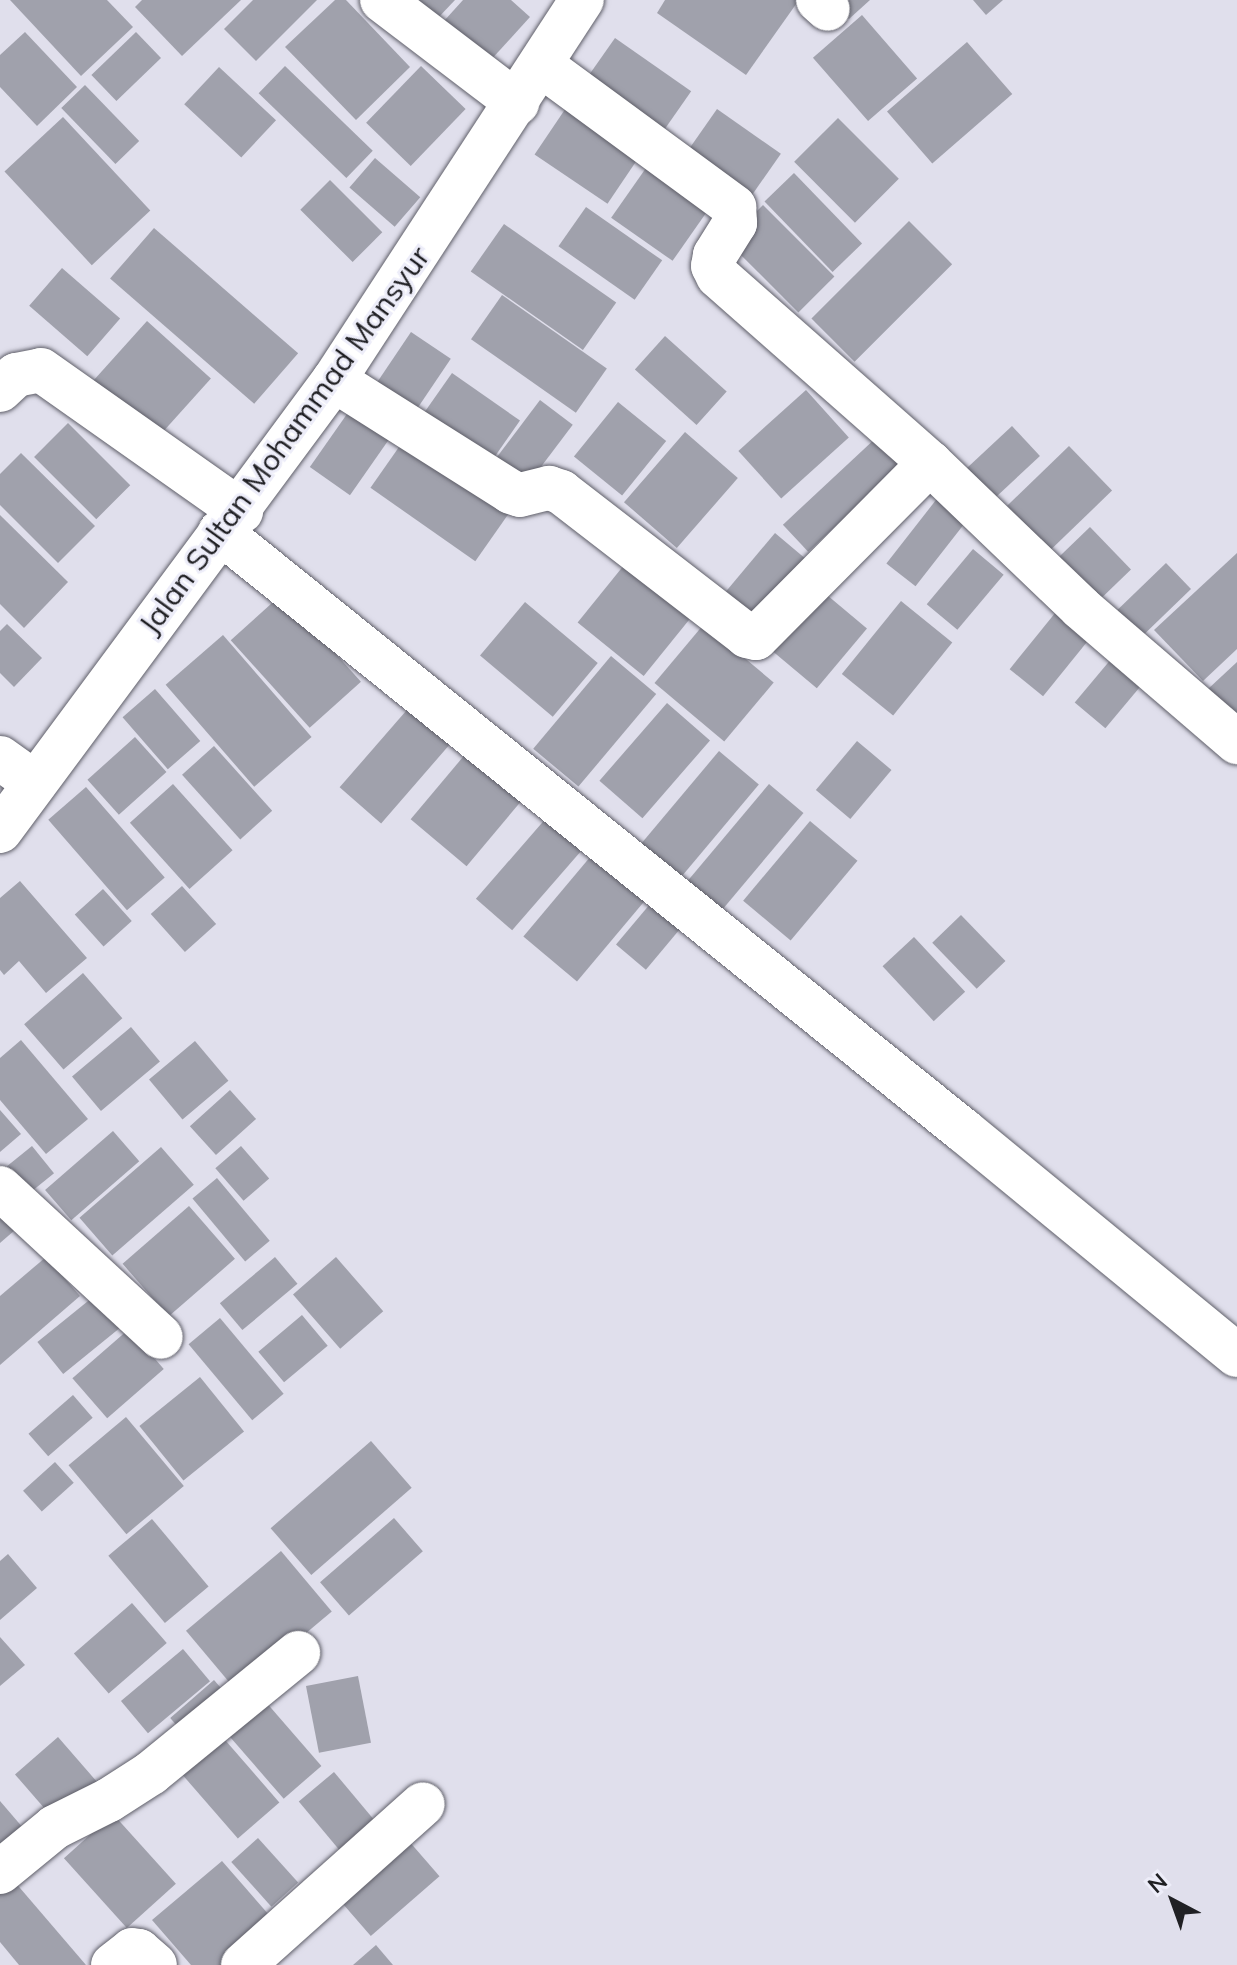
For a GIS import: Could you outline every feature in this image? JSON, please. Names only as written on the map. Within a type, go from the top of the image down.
[{"type":"street","points":[[382,0],[517,103]]},
{"type":"street","name":"Jalan Sultan Mohammad Mansyur","points":[[0,831],[334,380],[582,0]]},
{"type":"street","points":[[541,65],[734,207],[735,223],[715,255],[713,266],[718,276],[930,463],[1081,608],[1237,742]]},
{"type":"street","points":[[0,390],[16,375],[41,370],[231,521],[1237,1355]]},
{"type":"street","points":[[334,380],[511,492],[520,495],[549,488],[561,492],[747,636],[756,638],[930,463]]},
{"type":"street","points":[[0,758],[35,783]]},
{"type":"street","points":[[0,1188],[161,1337]]},
{"type":"street","points":[[0,1872],[55,1827],[109,1800],[151,1773],[298,1653]]},
{"type":"street","points":[[243,1965],[423,1804]]},
{"type":"street","points":[[113,1965],[132,1950],[139,1951],[155,1965]]},
{"type":"building","points":[[10,0],[107,0],[133,27],[81,76]]},
{"type":"building","points":[[142,0],[241,0],[182,56],[135,7]]},
{"type":"building","points":[[253,0],[317,0],[256,61],[224,29]]},
{"type":"building","points":[[335,0],[346,0],[410,67],[356,120],[285,47]]},
{"type":"building","points":[[416,0],[455,0],[437,19]]},
{"type":"building","points":[[463,0],[511,0],[530,17],[489,62],[444,21]]},
{"type":"building","points":[[665,0],[799,0],[746,75],[657,13]]},
{"type":"building","points":[[832,0],[870,0],[849,19]]},
{"type":"building","points":[[973,0],[1003,0],[986,15]]},
{"type":"building","points":[[862,15],[917,78],[868,121],[813,58]]},
{"type":"building","points":[[25,32],[77,87],[37,126],[0,87],[0,55]]},
{"type":"building","points":[[136,32],[161,58],[116,101],[91,75]]},
{"type":"building","points":[[615,38],[691,91],[659,137],[583,84]]},
{"type":"building","points":[[967,42],[1012,94],[932,164],[887,112]]},
{"type":"building","points":[[285,66],[373,151],[346,178],[259,93]]},
{"type":"building","points":[[421,66],[466,109],[411,166],[366,123]]},
{"type":"building","points":[[219,67],[276,120],[241,157],[184,104]]},
{"type":"building","points":[[85,85],[139,141],[115,164],[61,108]]},
{"type":"building","points":[[572,99],[645,148],[607,204],[535,155]]},
{"type":"building","points":[[717,109],[781,154],[748,200],[684,156]]},
{"type":"building","points":[[63,117],[150,211],[92,265],[4,172]]},
{"type":"building","points":[[838,118],[899,179],[855,223],[794,162]]},
{"type":"building","points":[[375,158],[420,197],[395,227],[349,187]]},
{"type":"building","points":[[653,158],[714,201],[673,261],[611,218]]},
{"type":"building","points":[[794,173],[862,243],[833,272],[765,201]]},
{"type":"building","points":[[330,180],[382,232],[353,262],[300,210]]},
{"type":"building","points":[[763,205],[834,276],[798,312],[727,241]]},
{"type":"building","points":[[586,207],[662,260],[635,300],[558,246]]},
{"type":"building","points":[[909,221],[952,264],[855,362],[811,319]]},
{"type":"building","points":[[504,224],[616,303],[583,350],[471,272]]},
{"type":"building","points":[[154,228],[298,353],[254,404],[110,279]]},
{"type":"building","points":[[62,268],[120,319],[87,356],[29,306]]},
{"type":"building","points":[[502,295],[607,368],[576,413],[471,339]]},
{"type":"building","points":[[147,321],[211,379],[155,441],[91,383]]},
{"type":"building","points":[[411,332],[451,359],[412,416],[372,389]]},
{"type":"building","points":[[665,336],[727,392],[697,425],[635,369]]},
{"type":"building","points":[[452,373],[520,421],[490,463],[422,416]]},
{"type":"building","points":[[806,390],[849,438],[781,498],[738,451]]},
{"type":"building","points":[[540,400],[573,425],[525,488],[492,463]]},
{"type":"building","points":[[618,402],[666,441],[622,495],[574,456]]},
{"type":"building","points":[[354,404],[394,432],[350,495],[310,467]]},
{"type":"building","points":[[68,423],[130,485],[96,519],[34,457]]},
{"type":"building","points":[[1012,426],[1040,456],[992,501],[964,471]]},
{"type":"building","points":[[685,432],[738,478],[677,548],[624,502]]},
{"type":"building","points":[[878,436],[903,463],[808,552],[783,525]]},
{"type":"building","points":[[406,437],[511,510],[475,561],[370,488]]},
{"type":"building","points":[[1069,446],[1112,491],[1050,550],[1007,506]]},
{"type":"building","points":[[21,453],[95,526],[58,563],[0,505],[0,474]]},
{"type":"building","points":[[943,491],[972,514],[916,586],[886,563]]},
{"type":"building","points":[[0,515],[68,582],[24,628],[0,604]]},
{"type":"building","points":[[1090,527],[1131,569],[1096,603],[1055,561]]},
{"type":"building","points":[[775,533],[809,562],[761,620],[726,591]]},
{"type":"building","points":[[973,549],[1004,575],[957,630],[927,604]]},
{"type":"building","points":[[1237,553],[1237,649],[1203,681],[1154,630]]},
{"type":"building","points":[[633,554],[699,607],[644,676],[578,622]]},
{"type":"building","points":[[1166,563],[1191,589],[1142,636],[1117,610]]},
{"type":"building","points":[[821,590],[867,629],[817,688],[771,650]]},
{"type":"building","points":[[282,594],[361,682],[310,728],[231,640]]},
{"type":"building","points":[[901,601],[952,643],[893,716],[842,674]]},
{"type":"building","points":[[525,602],[598,663],[553,717],[480,656]]},
{"type":"building","points":[[1060,607],[1093,634],[1043,696],[1010,669]]},
{"type":"building","points":[[7,624],[42,658],[14,687],[0,673],[0,631]]},
{"type":"building","points":[[704,624],[774,682],[724,741],[655,683]]},
{"type":"building","points":[[223,635],[312,737],[254,787],[166,685]]},
{"type":"building","points":[[611,656],[656,694],[578,787],[533,749]]},
{"type":"building","points":[[1112,658],[1143,684],[1105,728],[1075,702]]},
{"type":"building","points":[[1237,662],[1237,719],[1208,689]]},
{"type":"building","points":[[155,689],[200,741],[168,769],[123,717]]},
{"type":"building","points":[[419,696],[461,732],[381,823],[340,787]]},
{"type":"building","points":[[667,703],[710,740],[642,818],[599,781]]},
{"type":"building","points":[[135,737],[166,772],[119,815],[87,780]]},
{"type":"building","points":[[857,741],[891,770],[850,819],[816,790]]},
{"type":"building","points":[[473,745],[529,792],[467,866],[411,819]]},
{"type":"building","points":[[214,746],[272,811],[240,839],[182,775]]},
{"type":"building","points":[[719,751],[759,784],[677,882],[637,849]]},
{"type":"building","points":[[173,784],[233,850],[189,889],[130,823]]},
{"type":"building","points":[[769,784],[803,813],[722,910],[687,881]]},
{"type":"building","points":[[86,787],[165,878],[127,910],[48,820]]},
{"type":"building","points":[[554,809],[590,840],[512,930],[476,899]]},
{"type":"building","points":[[810,821],[857,861],[791,941],[743,901]]},
{"type":"building","points":[[596,850],[650,895],[577,982],[523,937]]},
{"type":"building","points":[[20,881],[87,958],[46,993],[19,961],[4,975],[0,970],[0,898]]},
{"type":"building","points":[[182,886],[216,924],[185,952],[151,914]]},
{"type":"building","points":[[103,889],[132,921],[104,946],[75,914]]},
{"type":"building","points":[[661,891],[691,916],[646,970],[616,945]]},
{"type":"building","points":[[961,915],[1005,961],[977,989],[932,943]]},
{"type":"building","points":[[914,937],[965,992],[934,1021],[883,966]]},
{"type":"building","points":[[83,973],[122,1018],[63,1069],[24,1024]]},
{"type":"building","points":[[131,1027],[160,1061],[101,1111],[72,1076]]},
{"type":"building","points":[[21,1040],[88,1119],[46,1154],[0,1100],[0,1058]]},
{"type":"building","points":[[195,1041],[228,1081],[182,1119],[149,1080]]},
{"type":"building","points":[[230,1090],[256,1119],[216,1155],[190,1126]]},
{"type":"building","points":[[0,1110],[21,1134],[0,1152]]},
{"type":"building","points":[[113,1131],[139,1161],[71,1220],[45,1190]]},
{"type":"building","points":[[32,1146],[54,1173],[22,1199],[0,1172]]},
{"type":"building","points":[[241,1146],[269,1178],[244,1201],[215,1168]]},
{"type":"building","points":[[161,1147],[194,1185],[112,1256],[79,1218]]},
{"type":"building","points":[[217,1178],[270,1241],[245,1261],[192,1199]]},
{"type":"building","points":[[189,1206],[235,1259],[169,1317],[123,1264]]},
{"type":"building","points":[[0,1213],[15,1230],[0,1243]]},
{"type":"building","points":[[46,1257],[80,1296],[0,1365],[0,1296]]},
{"type":"building","points":[[275,1257],[297,1284],[242,1330],[220,1303]]},
{"type":"building","points":[[336,1257],[383,1311],[340,1349],[293,1294]]},
{"type":"building","points":[[98,1293],[124,1325],[63,1374],[37,1342]]},
{"type":"building","points":[[302,1315],[328,1346],[284,1382],[258,1352]]},
{"type":"building","points":[[220,1318],[284,1394],[252,1420],[189,1344]]},
{"type":"building","points":[[129,1329],[164,1369],[107,1418],[72,1378]]},
{"type":"building","points":[[200,1377],[244,1431],[183,1480],[139,1426]]},
{"type":"building","points":[[73,1395],[93,1418],[48,1456],[28,1434]]},
{"type":"building","points":[[126,1417],[184,1486],[126,1534],[69,1465]]},
{"type":"building","points":[[371,1441],[412,1488],[311,1575],[271,1528]]},
{"type":"building","points":[[55,1462],[74,1483],[42,1512],[23,1491]]},
{"type":"building","points":[[394,1518],[423,1551],[349,1616],[320,1582]]},
{"type":"building","points":[[152,1519],[209,1586],[165,1623],[108,1556]]},
{"type":"building","points":[[281,1551],[332,1612],[237,1691],[186,1631]]},
{"type":"building","points":[[8,1554],[37,1588],[0,1620],[0,1561]]},
{"type":"building","points":[[132,1603],[167,1643],[109,1694],[74,1654]]},
{"type":"building","points":[[0,1637],[25,1665],[0,1686]]},
{"type":"building","points":[[183,1649],[210,1681],[148,1733],[121,1701]]},
{"type":"building","points":[[358,1676],[371,1743],[319,1753],[306,1686]]},
{"type":"building","points":[[214,1680],[233,1702],[189,1740],[170,1718]]},
{"type":"building","points":[[265,1701],[321,1766],[284,1799],[227,1734]]},
{"type":"building","points":[[219,1733],[279,1802],[238,1839],[177,1769]]},
{"type":"building","points":[[58,1737],[98,1783],[55,1820],[15,1774]]},
{"type":"building","points":[[334,1772],[380,1826],[344,1856],[299,1802]]},
{"type":"building","points":[[0,1801],[30,1836],[0,1861]]},
{"type":"building","points":[[113,1814],[176,1884],[127,1928],[64,1858]]},
{"type":"building","points":[[258,1838],[298,1883],[271,1907],[231,1862]]},
{"type":"building","points":[[408,1840],[439,1876],[371,1936],[339,1900]]},
{"type":"building","points":[[222,1861],[276,1923],[227,1965],[191,1965],[152,1920]]},
{"type":"building","points":[[8,1874],[86,1965],[19,1965],[0,1942],[0,1881]]},
{"type":"building","points":[[376,1945],[393,1965],[353,1965]]}]
